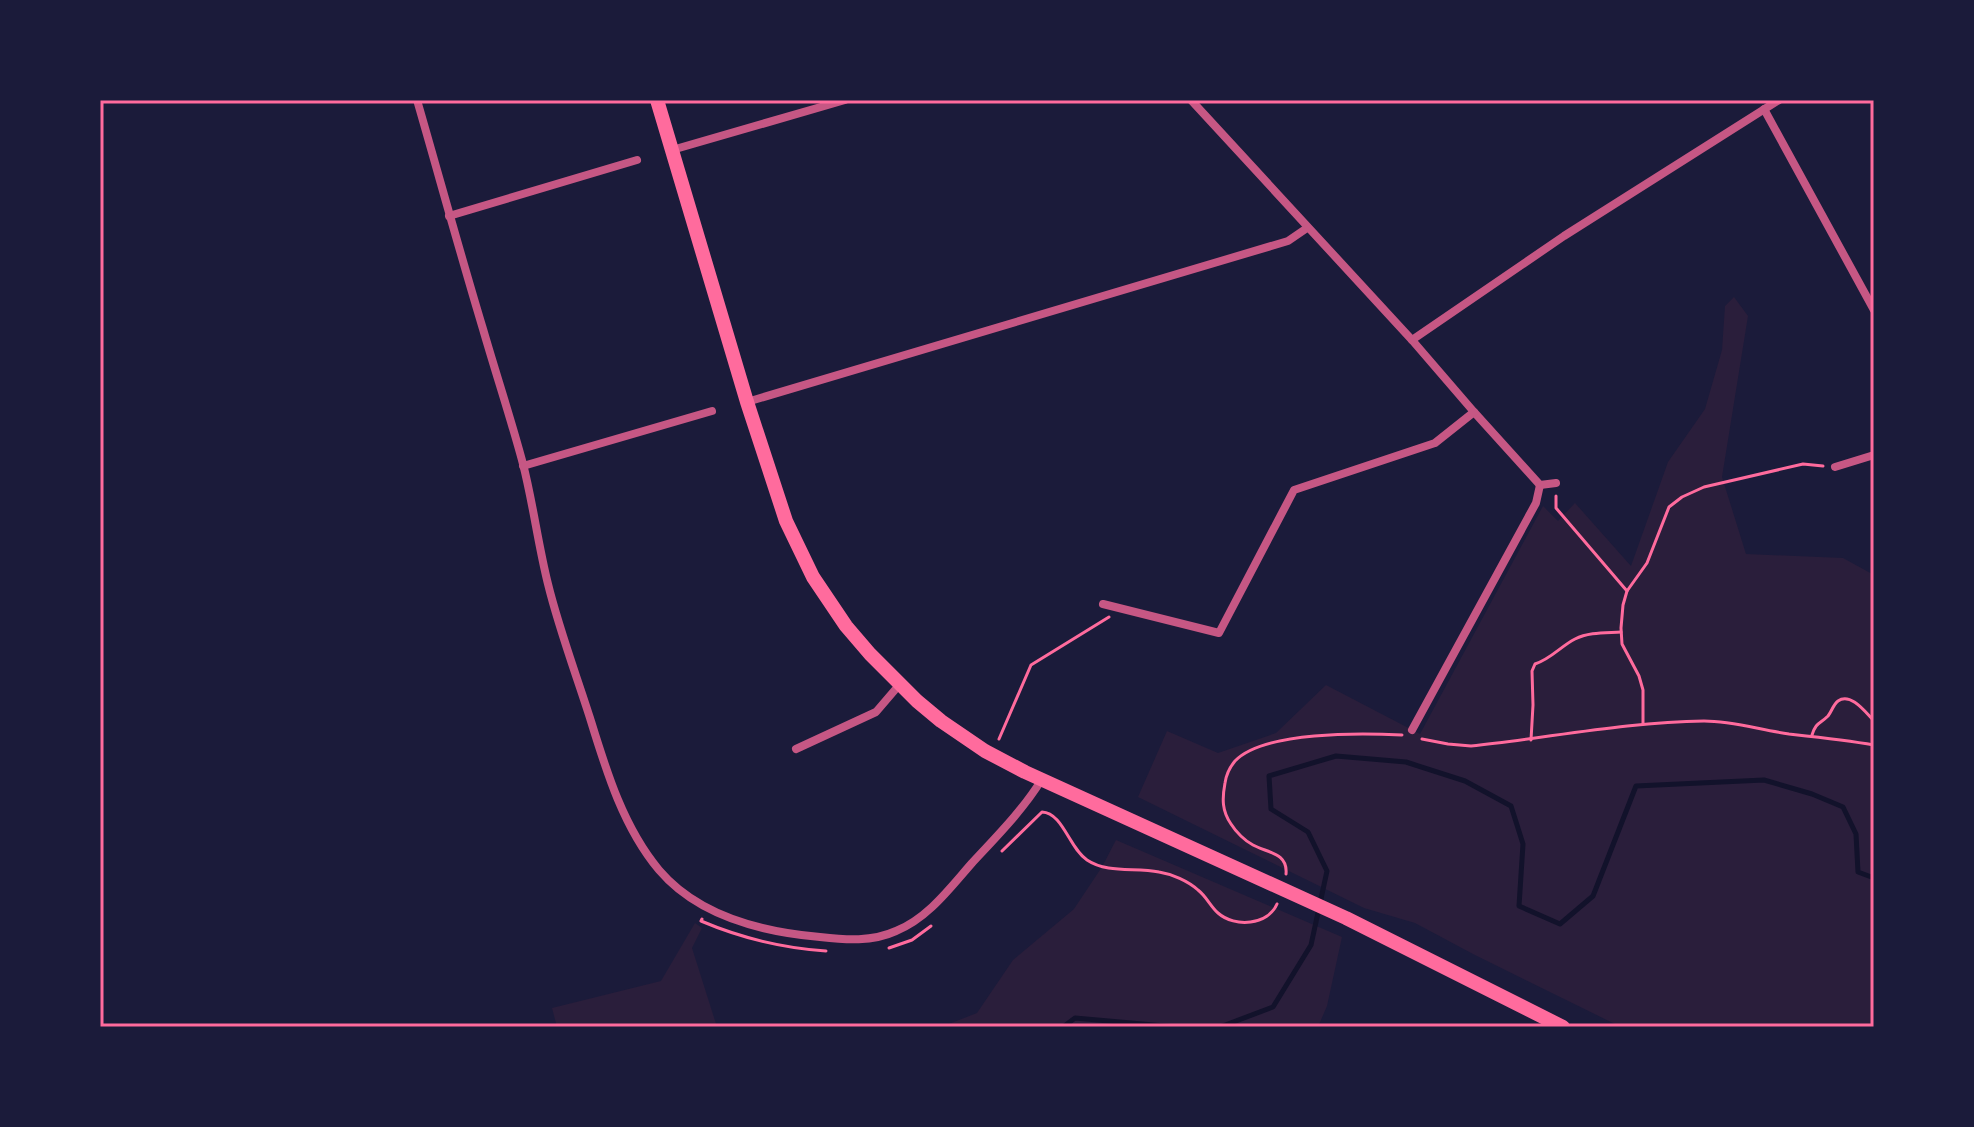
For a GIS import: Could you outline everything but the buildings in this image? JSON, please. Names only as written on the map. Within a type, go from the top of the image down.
[{"type":"main road","points":[[657,100],[747,402],[786,521],[806,563],[846,626],[870,654],[941,721],[998,758],[1346,918],[1563,1027]]},
{"type":"street","points":[[417,100],[523,466],[548,585],[601,754],[626,817],[660,871],[709,909],[753,927],[798,935],[859,940],[879,937],[897,931],[926,912],[1012,821],[1042,779]]},
{"type":"street","points":[[672,150],[845,100]]},
{"type":"street","points":[[1191,100],[1412,340],[1540,485]]},
{"type":"street","points":[[1412,340],[1564,236],[1779,100]]},
{"type":"street","points":[[1764,109],[1874,310]]},
{"type":"street","points":[[449,216],[637,160]]},
{"type":"street","points":[[747,402],[1288,241],[1307,228]]},
{"type":"street","points":[[523,466],[712,411]]},
{"type":"street","points":[[1103,604],[1219,633],[1294,490],[1435,443],[1474,412]]},
{"type":"street","points":[[1835,467],[1874,455]]},
{"type":"street","points":[[1540,485],[1556,483]]},
{"type":"street","points":[[1412,730],[1536,503],[1540,485]]},
{"type":"street","points":[[796,749],[876,712],[900,684]]},
{"type":"path","points":[[1643,724],[1643,690],[1622,644],[1623,605],[1627,591],[1647,563],[1669,507],[1704,487],[1803,464],[1814,465]]},
{"type":"path","points":[[1556,483],[1556,508],[1627,591]]},
{"type":"path","points":[[999,739],[1031,665],[1123,609]]},
{"type":"path","points":[[1531,740],[1532,671],[1535,664],[1581,636],[1621,632]]},
{"type":"path","points":[[1812,735],[1817,723],[1830,713],[1837,701],[1845,698],[1851,699],[1874,721]]},
{"type":"path","points":[[1001,852],[1042,812],[1049,813],[1086,859],[1102,867],[1160,872],[1181,879],[1199,890],[1226,919],[1241,922],[1270,915],[1276,908],[1279,887],[1287,867],[1277,854],[1249,843],[1232,827],[1223,809],[1226,778],[1234,762],[1248,752],[1281,741],[1344,734],[1413,736],[1471,746],[1643,724],[1707,721],[1874,745]]},
{"type":"path","points":[[709,909],[701,921],[732,934],[805,950],[832,952]]},
{"type":"path","points":[[884,950],[912,940],[934,922]]},
{"type":"shaded area","points":[[1734,297],[1748,316],[1722,477],[1746,554],[1843,558],[1874,575],[1874,1027],[1621,1027],[1415,923],[1364,908],[1138,797],[1167,731],[1218,753],[1276,733],[1326,685],[1420,734],[1543,506],[1558,521],[1575,503],[1631,566],[1668,462],[1705,409],[1722,350],[1725,306]]},
{"type":"shaded area","points":[[1116,840],[1342,937],[1327,1006],[1318,1027],[941,1027],[977,1013],[1013,960],[1074,909]]},
{"type":"shaded area","points":[[695,923],[702,928],[692,948],[717,1027],[557,1027],[552,1008],[661,981]]},
{"type":"waterway","points":[[1220,1027],[1273,1007],[1311,945],[1327,871],[1308,832],[1271,809],[1269,776],[1336,756],[1406,762],[1465,781],[1511,806],[1523,844],[1519,906],[1560,924],[1593,896],[1636,786],[1764,780],[1812,794],[1843,807],[1856,834],[1858,872],[1874,878]]},
{"type":"waterway","points":[[1063,1027],[1075,1018],[1176,1027]]}]
